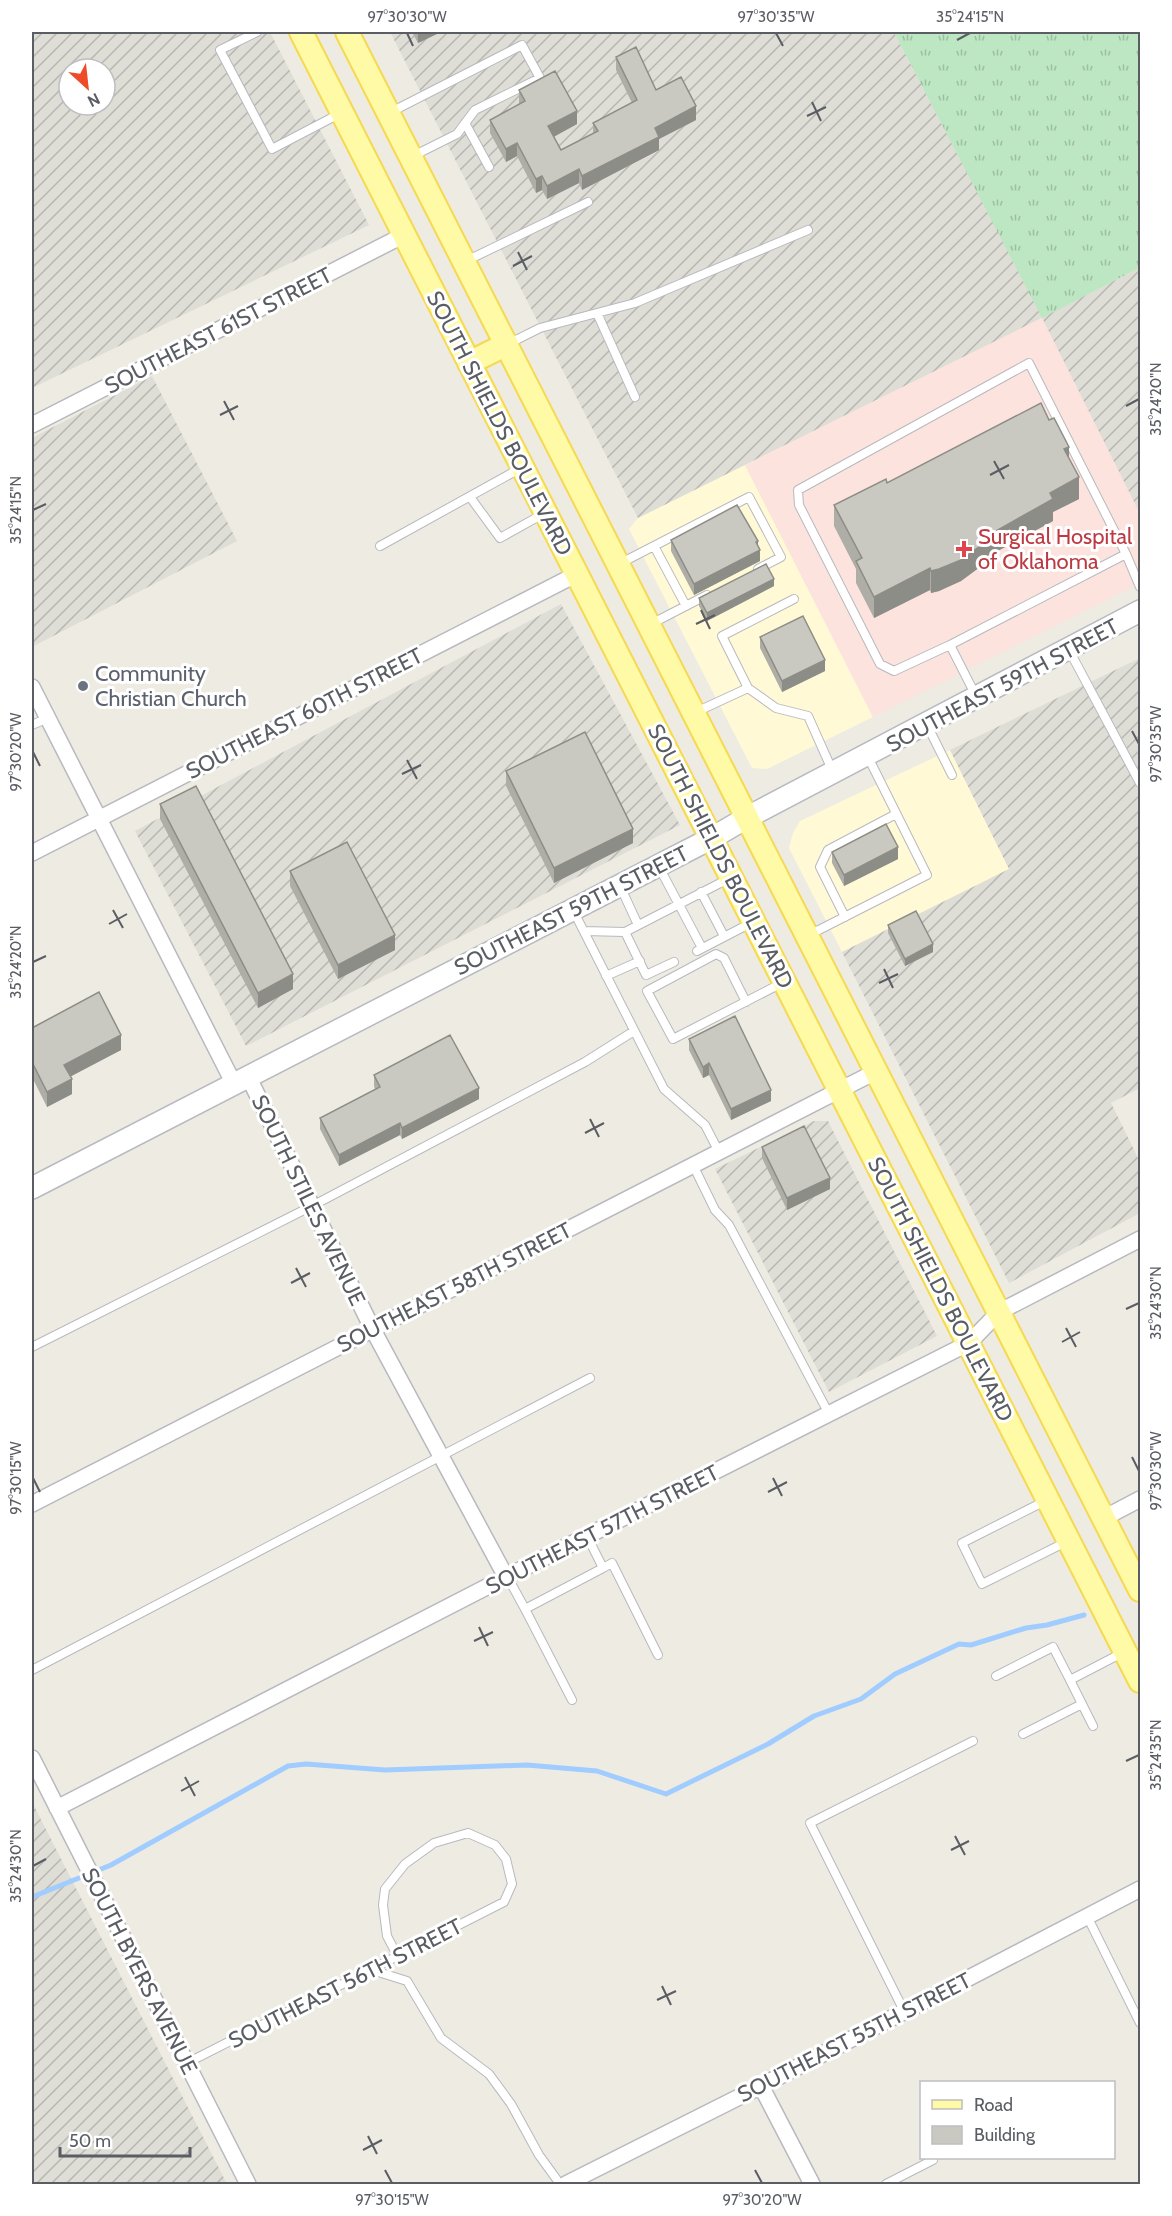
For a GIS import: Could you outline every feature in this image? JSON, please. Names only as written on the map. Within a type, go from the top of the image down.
[{"type":"main road","name":"SOUTH SHIELDS BOULEVARD","points":[[301,32],[786,981],[1140,1681]]},
{"type":"main road","name":"SOUTH SHIELDS BOULEVARD","points":[[347,32],[878,1071],[1140,1590]]},
{"type":"main road","points":[[469,363],[507,344]]},
{"type":"main road","name":"SOUTHEAST 59TH STREET","points":[[32,1188],[712,838],[1140,611]]},
{"type":"street","name":"SOUTHEAST 61ST STREET","points":[[32,425],[404,235]]},
{"type":"street","name":"SOUTHEAST 60TH STREET","points":[[32,853],[577,574]]},
{"type":"street","name":"SOUTH STILES AVENUE","points":[[32,687],[99,818],[312,1206],[372,1328],[506,1577]]},
{"type":"street","name":"SOUTHEAST 58TH STREET","points":[[32,1504],[878,1071]]},
{"type":"street","name":"SOUTHEAST 57TH STREET","points":[[57,1808],[506,1577],[969,1343],[999,1312],[1140,1239]]},
{"type":"street","points":[[1104,1518],[1140,1499]]},
{"type":"street","name":"SOUTH BYERS AVENUE","points":[[32,1758],[248,2184]]},
{"type":"street","name":"SOUTHEAST 55TH STREET","points":[[566,2184],[761,2086],[1140,1889]]},
{"type":"street","points":[[761,2086],[812,2184]]},
{"type":"lane","points":[[258,32],[220,50],[272,149],[342,112]]},
{"type":"lane","points":[[389,113],[522,45],[540,78],[475,110],[457,134],[411,157]]},
{"type":"lane","points":[[465,123],[489,167]]},
{"type":"lane","points":[[465,262],[588,202]]},
{"type":"lane","points":[[507,344],[540,328],[635,303],[808,230]]},
{"type":"lane","points":[[597,313],[635,397]]},
{"type":"lane","points":[[1126,554],[950,645],[894,671],[880,664],[799,505],[798,490],[1029,363],[1126,554],[1140,587]]},
{"type":"lane","points":[[380,546],[523,467]]},
{"type":"lane","points":[[470,497],[500,538],[545,512]]},
{"type":"lane","points":[[619,565],[749,497],[781,557],[749,573]]},
{"type":"lane","points":[[654,546],[686,606]]},
{"type":"lane","points":[[650,625],[718,590]]},
{"type":"lane","points":[[794,599],[722,636],[748,688],[776,708],[808,717],[833,773]]},
{"type":"lane","points":[[950,645],[976,697]]},
{"type":"lane","points":[[1068,649],[1140,783]]},
{"type":"lane","points":[[694,712],[748,688]]},
{"type":"lane","points":[[32,725],[48,718]]},
{"type":"lane","points":[[927,724],[952,775]]},
{"type":"lane","points":[[808,936],[927,875],[867,756]]},
{"type":"lane","points":[[845,917],[820,867],[828,850],[896,814]]},
{"type":"lane","points":[[658,866],[679,903],[699,949],[755,921]]},
{"type":"lane","points":[[584,931],[625,932],[732,876]]},
{"type":"lane","points":[[619,885],[638,925]]},
{"type":"lane","points":[[701,892],[724,936]]},
{"type":"lane","points":[[573,909],[664,1089],[705,1125],[719,1152]]},
{"type":"lane","points":[[625,932],[646,975],[674,962]]},
{"type":"lane","points":[[746,1002],[724,958],[716,954],[647,991],[673,1040],[746,1002],[786,981]]},
{"type":"lane","points":[[606,976],[639,961]]},
{"type":"lane","points":[[32,1347],[312,1206],[585,1062],[634,1030]]},
{"type":"lane","points":[[693,1165],[715,1210],[729,1225],[829,1414]]},
{"type":"lane","points":[[32,1670],[590,1378]]},
{"type":"lane","points":[[1048,1500],[962,1543],[982,1584],[1069,1540]]},
{"type":"lane","points":[[587,1536],[603,1568]]},
{"type":"lane","points":[[525,1609],[612,1563],[658,1655]]},
{"type":"lane","points":[[506,1577],[572,1700]]},
{"type":"lane","points":[[996,1676],[1053,1647],[1093,1726]]},
{"type":"lane","points":[[1070,1680],[1126,1651]]},
{"type":"lane","points":[[1023,1734],[1082,1704]]},
{"type":"lane","points":[[904,2011],[810,1823],[973,1741]]},
{"type":"lane","name":"SOUTHEAST 56TH STREET","points":[[187,2063],[398,1957],[504,1902],[512,1884],[506,1859],[495,1845],[468,1833],[434,1843],[405,1864],[385,1889],[383,1905],[387,1936],[398,1957]]},
{"type":"lane","points":[[1087,1916],[1140,2023]]},
{"type":"lane","points":[[372,1970],[408,1982],[441,2038],[489,2074],[511,2104],[539,2155],[560,2184]]},
{"type":"lane","points":[[886,2184],[933,2160]]},
{"type":"shaded area","points":[[32,32],[270,32],[369,225],[32,388]]},
{"type":"shaded area","points":[[390,32],[894,32],[1042,317],[1137,269],[1140,275],[1140,514],[1042,318],[638,518]]},
{"type":"shaded area","name":"Surgical Hospital of Oklahoma","points":[[1042,318],[1140,514],[1140,583],[873,717],[745,465]]},
{"type":"shaded area","points":[[152,376],[237,541],[32,647],[32,438]]},
{"type":"shaded area","points":[[745,465],[873,717],[767,769],[752,768],[629,529],[638,518]]},
{"type":"shaded area","points":[[561,604],[680,825],[246,1046],[135,831]]},
{"type":"shaded area","points":[[1140,658],[1140,1088],[1111,1103],[1140,1162],[1140,1213],[1009,1283],[842,952],[1009,869],[950,750]]},
{"type":"shaded area","points":[[950,750],[1010,869],[842,952],[789,848],[793,833],[800,821]]},
{"type":"shaded area","points":[[814,1121],[828,1121],[937,1336],[829,1392],[715,1169]]},
{"type":"shaded area","points":[[32,1802],[227,2184],[32,2184]]},
{"type":"green space","points":[[894,32],[1140,32],[1140,275],[1137,269],[1042,318]]},
{"type":"building","points":[[636,47],[656,90],[681,77],[696,106],[655,128],[659,137],[582,176],[579,169],[547,186],[542,176],[536,179],[517,143],[506,149],[490,120],[525,101],[519,90],[555,71],[577,111],[548,126],[561,150],[598,131],[593,123],[637,100],[616,57]]},
{"type":"building","points":[[1041,403],[1049,420],[1054,418],[1069,447],[1064,449],[1079,477],[1050,493],[1053,499],[994,532],[961,560],[939,569],[931,571],[930,568],[874,597],[856,561],[862,558],[834,505],[886,479],[887,483]]},
{"type":"building","points":[[737,505],[758,541],[756,542],[760,550],[694,584],[671,540]]},
{"type":"building","points":[[766,564],[774,579],[707,613],[699,598]]},
{"type":"building","points":[[803,616],[825,660],[782,681],[760,637]]},
{"type":"building","points":[[585,732],[633,829],[554,868],[506,771]]},
{"type":"building","points":[[196,786],[293,974],[258,993],[160,804]]},
{"type":"building","points":[[886,824],[898,847],[844,875],[832,852]]},
{"type":"building","points":[[347,842],[395,935],[338,965],[290,871]]},
{"type":"building","points":[[916,911],[933,944],[905,959],[888,925]]},
{"type":"building","points":[[99,992],[121,1035],[64,1065],[72,1079],[47,1092],[32,1062],[32,1028]]},
{"type":"building","points":[[735,1016],[771,1090],[731,1109],[709,1063],[703,1067],[689,1039]]},
{"type":"building","points":[[450,1035],[479,1088],[402,1128],[400,1123],[339,1155],[320,1118],[380,1087],[374,1075]]},
{"type":"building","points":[[804,1126],[830,1178],[787,1198],[762,1147]]},
{"type":"waterway","points":[[32,1897],[111,1865],[288,1766],[306,1764],[385,1770],[527,1765],[597,1771],[666,1794],[768,1744],[814,1716],[861,1699],[895,1674],[959,1644],[971,1645],[1026,1628],[1084,1615]]},
{"type":"place","name":"Surgical Hospital of Oklahoma","points":[[964,549]]},
{"type":"place","name":"Community Christian Church","points":[[83,686]]}]
